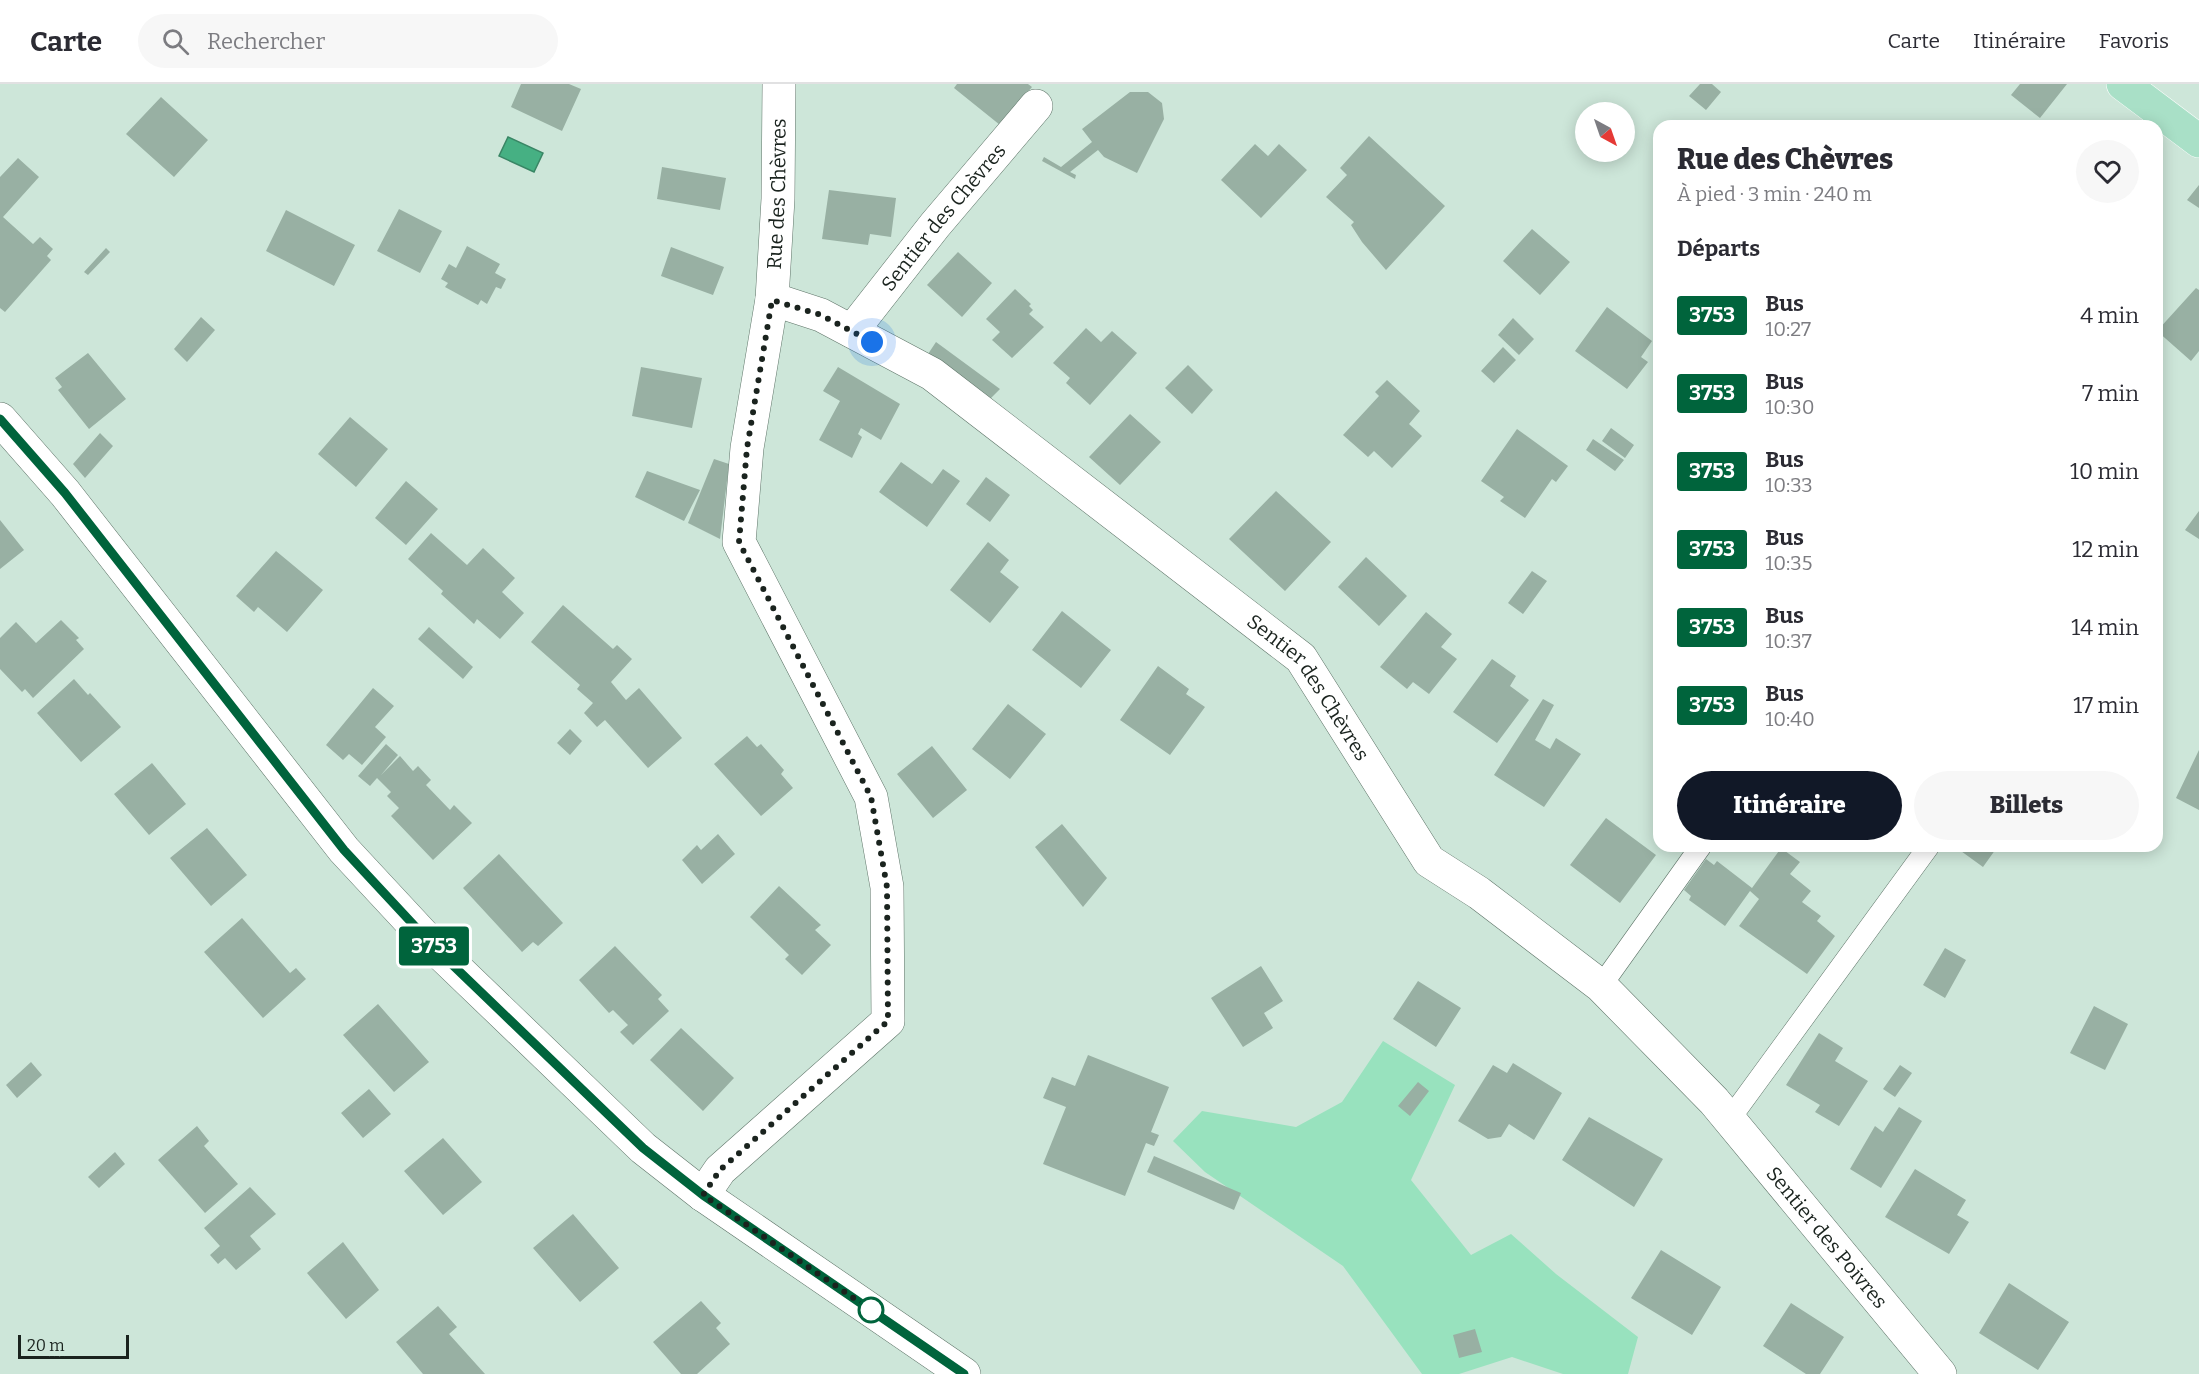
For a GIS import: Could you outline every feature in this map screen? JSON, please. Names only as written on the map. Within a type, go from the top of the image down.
[{"type":"main road","points":[[2123,84],[2199,141]]},
{"type":"street","name":"Rue des Chèvres","points":[[703,1195],[720,1170],[888,1021],[887,887],[871,797],[739,542],[747,448],[772,300],[778,199],[779,84]]},
{"type":"street","name":"Sentier des Chèvres","points":[[852,331],[935,225],[1036,106]]},
{"type":"street","name":"Sentier des Chèvres","points":[[772,300],[821,315],[932,374],[1301,658],[1429,861],[1479,893],[1601,986],[1721,1110]]},
{"type":"street","points":[[0,419],[65,493],[344,850],[436,949],[643,1148],[703,1195],[964,1374]]},
{"type":"street","name":"Sentier des Poivres","points":[[1721,1110],[1940,1374]]},
{"type":"lane","points":[[1601,986],[1697,852]]},
{"type":"lane","points":[[1721,1110],[1924,852]]},
{"type":"shaded area","points":[[508,137],[543,153],[534,172],[499,156]]},
{"type":"shaded area","points":[[1383,1041],[1455,1085],[1411,1180],[1471,1255],[1511,1234],[1556,1274],[1638,1337],[1628,1374],[1563,1374],[1512,1357],[1459,1374],[1422,1374],[1343,1266],[1205,1172],[1173,1141],[1202,1111],[1296,1127],[1342,1102]]},
{"type":"building","points":[[521,84],[569,84],[581,89],[562,131],[511,107]]},
{"type":"building","points":[[957,84],[1028,84],[1032,87],[1000,125],[954,88]]},
{"type":"building","points":[[1700,84],[1712,84],[1721,92],[1706,110],[1689,96]]},
{"type":"building","points":[[2020,84],[2067,84],[2040,118],[2011,95]]},
{"type":"building","points":[[1130,92],[1148,92],[1162,103],[1164,119],[1137,173],[1104,157],[1098,150],[1070,172],[1076,175],[1075,179],[1042,161],[1044,157],[1061,167],[1092,142],[1082,129]]},
{"type":"building","points":[[161,97],[208,140],[174,177],[126,134]]},
{"type":"building","points":[[1369,136],[1445,206],[1386,270],[1362,242],[1351,225],[1354,222],[1326,197],[1347,175],[1340,168]]},
{"type":"building","points":[[1255,144],[1268,156],[1279,144],[1307,170],[1261,218],[1221,180]]},
{"type":"building","points":[[18,158],[39,177],[3,217],[33,244],[40,237],[53,249],[47,256],[51,260],[5,312],[0,308],[0,177]]},
{"type":"building","points":[[662,167],[726,178],[720,210],[657,199]]},
{"type":"building","points":[[2199,185],[2199,208],[2187,200]]},
{"type":"building","points":[[829,190],[896,198],[891,237],[870,234],[868,245],[822,239]]},
{"type":"building","points":[[399,209],[442,231],[420,273],[377,251]]},
{"type":"building","points":[[286,210],[355,245],[334,286],[266,251]]},
{"type":"building","points":[[1532,229],[1570,262],[1540,295],[1503,261]]},
{"type":"building","points":[[467,246],[500,264],[495,273],[506,279],[501,289],[496,287],[487,304],[481,300],[478,305],[445,287],[448,283],[441,279],[449,264],[456,268]]},
{"type":"building","points":[[671,247],[724,267],[713,295],[661,276]]},
{"type":"building","points":[[106,248],[110,252],[88,275],[84,272]]},
{"type":"building","points":[[958,252],[992,283],[962,317],[927,285]]},
{"type":"building","points":[[2196,288],[2199,290],[2199,351],[2191,361],[2163,336],[2163,324]]},
{"type":"building","points":[[1015,289],[1031,304],[1029,306],[1033,310],[1029,314],[1044,327],[1012,358],[992,340],[1000,332],[986,319]]},
{"type":"building","points":[[1607,307],[1652,341],[1641,357],[1648,362],[1627,389],[1575,351]]},
{"type":"building","points":[[201,317],[215,330],[187,362],[174,349]]},
{"type":"building","points":[[1513,318],[1534,339],[1519,355],[1498,335]]},
{"type":"building","points":[[1086,328],[1101,342],[1112,331],[1137,353],[1090,405],[1066,383],[1070,378],[1053,363]]},
{"type":"building","points":[[936,342],[1000,389],[987,402],[926,357]]},
{"type":"building","points":[[1503,347],[1516,360],[1494,383],[1481,371]]},
{"type":"building","points":[[88,353],[126,399],[89,429],[58,390],[62,387],[55,378]]},
{"type":"building","points":[[1188,365],[1213,390],[1192,414],[1165,388]]},
{"type":"building","points":[[641,367],[702,378],[692,428],[632,416]]},
{"type":"building","points":[[838,367],[900,404],[881,440],[861,428],[858,434],[862,437],[852,458],[819,440],[840,401],[823,391]]},
{"type":"building","points":[[1387,380],[1420,411],[1409,424],[1422,436],[1392,468],[1374,451],[1368,457],[1343,435],[1379,396],[1375,392]]},
{"type":"building","points":[[1130,414],[1161,442],[1120,485],[1089,457]]},
{"type":"building","points":[[350,417],[388,449],[356,487],[318,454]]},
{"type":"building","points":[[1611,428],[1634,445],[1625,458],[1602,441]]},
{"type":"building","points":[[1517,429],[1568,466],[1556,482],[1552,479],[1525,518],[1500,501],[1504,497],[1481,481]]},
{"type":"building","points":[[100,433],[113,446],[85,478],[73,464]]},
{"type":"building","points":[[1593,439],[1624,460],[1615,471],[1586,450]]},
{"type":"building","points":[[714,459],[729,464],[720,539],[688,523]]},
{"type":"building","points":[[901,462],[932,484],[943,469],[960,481],[927,527],[879,492]]},
{"type":"building","points":[[647,471],[700,490],[684,521],[635,497]]},
{"type":"building","points":[[986,477],[1010,495],[990,522],[966,504]]},
{"type":"building","points":[[406,481],[438,509],[406,545],[375,518]]},
{"type":"building","points":[[1276,491],[1331,542],[1285,591],[1229,539]]},
{"type":"building","points":[[2199,511],[2199,539],[2185,530]]},
{"type":"building","points":[[0,520],[24,550],[0,569]]},
{"type":"building","points":[[431,533],[467,565],[483,548],[515,578],[502,592],[524,613],[500,639],[477,619],[474,624],[408,559]]},
{"type":"building","points":[[988,542],[1009,560],[1000,572],[1019,587],[990,623],[950,590]]},
{"type":"building","points":[[276,551],[323,590],[287,632],[258,607],[254,612],[236,596]]},
{"type":"building","points":[[1366,557],[1407,596],[1379,626],[1338,587]]},
{"type":"building","points":[[1532,571],[1547,581],[1523,614],[1508,603]]},
{"type":"building","points":[[563,605],[613,649],[617,645],[632,659],[611,682],[626,700],[639,688],[682,738],[648,768],[605,720],[597,727],[584,713],[593,703],[577,689],[580,685],[531,642]]},
{"type":"building","points":[[1062,611],[1111,650],[1081,688],[1032,650]]},
{"type":"building","points":[[1426,612],[1452,634],[1441,647],[1457,659],[1429,694],[1413,682],[1407,689],[1380,667]]},
{"type":"building","points":[[61,620],[79,638],[76,640],[84,649],[33,698],[25,689],[22,692],[0,669],[0,638],[16,622],[36,643]]},
{"type":"building","points":[[429,627],[473,667],[463,679],[418,639]]},
{"type":"building","points":[[1492,659],[1516,676],[1510,686],[1529,700],[1497,743],[1453,712]]},
{"type":"building","points":[[1158,666],[1189,689],[1186,694],[1205,707],[1170,755],[1120,720]]},
{"type":"building","points":[[74,679],[121,727],[81,762],[37,713]]},
{"type":"building","points":[[373,688],[394,706],[375,727],[386,737],[362,765],[349,754],[343,760],[326,745]]},
{"type":"building","points":[[1543,699],[1554,705],[1535,740],[1550,749],[1556,738],[1581,754],[1544,807],[1494,775]]},
{"type":"building","points":[[1008,704],[1046,734],[1010,779],[972,749]]},
{"type":"building","points":[[570,729],[582,741],[570,755],[557,743]]},
{"type":"building","points":[[747,736],[757,747],[761,744],[784,770],[781,774],[793,788],[761,816],[714,764]]},
{"type":"building","points":[[386,744],[398,755],[381,775],[400,756],[413,771],[418,766],[431,780],[426,785],[450,810],[454,805],[472,823],[433,860],[391,816],[399,808],[387,796],[391,792],[377,778],[370,786],[358,776]]},
{"type":"building","points":[[932,746],[967,790],[933,818],[897,774]]},
{"type":"building","points":[[2199,750],[2199,810],[2176,798]]},
{"type":"building","points":[[152,763],[186,804],[149,835],[114,794]]},
{"type":"building","points":[[1606,818],[1656,855],[1620,903],[1570,865]]},
{"type":"building","points":[[1062,824],[1107,878],[1083,907],[1035,847]]},
{"type":"building","points":[[207,828],[247,875],[211,906],[170,858]]},
{"type":"building","points":[[718,834],[735,854],[702,884],[682,860],[697,845],[701,850]]},
{"type":"building","points":[[1778,852],[1786,852],[1800,862],[1790,874],[1811,891],[1802,902],[1821,916],[1817,921],[1835,936],[1807,974],[1739,926],[1759,899],[1750,891],[1725,926],[1689,900],[1691,896],[1684,890],[1706,859],[1714,865],[1717,861],[1752,888]]},
{"type":"building","points":[[1962,852],[1994,852],[1983,867]]},
{"type":"building","points":[[499,854],[563,923],[538,946],[533,942],[522,952],[463,888]]},
{"type":"building","points":[[779,886],[821,925],[815,930],[831,945],[802,975],[785,959],[789,955],[750,917]]},
{"type":"building","points":[[242,918],[290,973],[296,968],[306,979],[263,1018],[204,952]]},
{"type":"building","points":[[615,946],[662,995],[658,999],[669,1011],[633,1045],[620,1032],[628,1025],[613,1010],[609,1013],[579,980]]},
{"type":"building","points":[[1945,948],[1966,960],[1945,998],[1923,985]]},
{"type":"building","points":[[1261,966],[1283,1001],[1264,1013],[1273,1028],[1243,1047],[1211,998]]},
{"type":"building","points":[[1418,981],[1461,1008],[1436,1047],[1393,1019]]},
{"type":"building","points":[[378,1004],[429,1062],[394,1092],[343,1035]]},
{"type":"building","points":[[2094,1006],[2128,1024],[2105,1070],[2070,1053]]},
{"type":"building","points":[[681,1028],[734,1078],[703,1111],[650,1060]]},
{"type":"building","points":[[1819,1033],[1843,1048],[1835,1061],[1868,1081],[1839,1126],[1815,1112],[1820,1105],[1786,1085]]},
{"type":"building","points":[[1088,1055],[1169,1087],[1151,1132],[1159,1135],[1154,1146],[1146,1143],[1125,1196],[1043,1164],[1066,1107],[1043,1098],[1052,1077],[1075,1086]]},
{"type":"building","points":[[31,1062],[42,1075],[17,1098],[6,1085]]},
{"type":"building","points":[[1513,1063],[1562,1093],[1534,1140],[1509,1124],[1501,1137],[1488,1139],[1458,1121],[1493,1065],[1507,1073]]},
{"type":"building","points":[[1900,1065],[1912,1073],[1895,1097],[1883,1089]]},
{"type":"building","points":[[1418,1082],[1429,1091],[1410,1116],[1398,1106]]},
{"type":"building","points":[[369,1089],[391,1114],[363,1138],[341,1113]]},
{"type":"building","points":[[1899,1107],[1922,1121],[1881,1188],[1850,1169],[1875,1126],[1883,1132]]},
{"type":"building","points":[[1589,1117],[1663,1159],[1634,1207],[1562,1160]]},
{"type":"building","points":[[197,1126],[209,1141],[204,1146],[238,1184],[205,1213],[158,1160]]},
{"type":"building","points":[[443,1138],[482,1182],[443,1215],[404,1171]]},
{"type":"building","points":[[115,1152],[125,1164],[99,1188],[88,1177]]},
{"type":"building","points":[[1154,1156],[1241,1193],[1234,1210],[1147,1172]]},
{"type":"building","points":[[1915,1169],[1966,1200],[1957,1215],[1969,1222],[1949,1254],[1885,1217]]},
{"type":"building","points":[[250,1187],[276,1214],[250,1236],[261,1249],[236,1270],[225,1258],[218,1264],[210,1255],[220,1246],[204,1228]]},
{"type":"building","points":[[573,1214],[619,1268],[580,1302],[533,1248]]},
{"type":"building","points":[[343,1242],[379,1290],[346,1319],[307,1273]]},
{"type":"building","points":[[1661,1250],[1721,1287],[1692,1335],[1631,1298]]},
{"type":"building","points":[[2009,1283],[2069,1322],[2038,1370],[1979,1333]]},
{"type":"building","points":[[701,1301],[721,1323],[716,1328],[730,1344],[697,1374],[681,1374],[653,1342]]},
{"type":"building","points":[[1791,1303],[1844,1337],[1820,1374],[1806,1374],[1763,1346]]},
{"type":"building","points":[[438,1306],[457,1327],[449,1334],[485,1374],[423,1374],[396,1342]]},
{"type":"building","points":[[1475,1329],[1482,1352],[1459,1358],[1453,1335]]},
{"type":"bus line","name":"3753","points":[[0,419],[65,493],[344,850],[436,949],[643,1148],[703,1195],[964,1374]]},
{"type":"route","points":[[871,1310],[703,1195],[720,1170],[888,1021],[887,887],[871,797],[739,542],[747,448],[772,300],[821,315],[872,342]]}]
